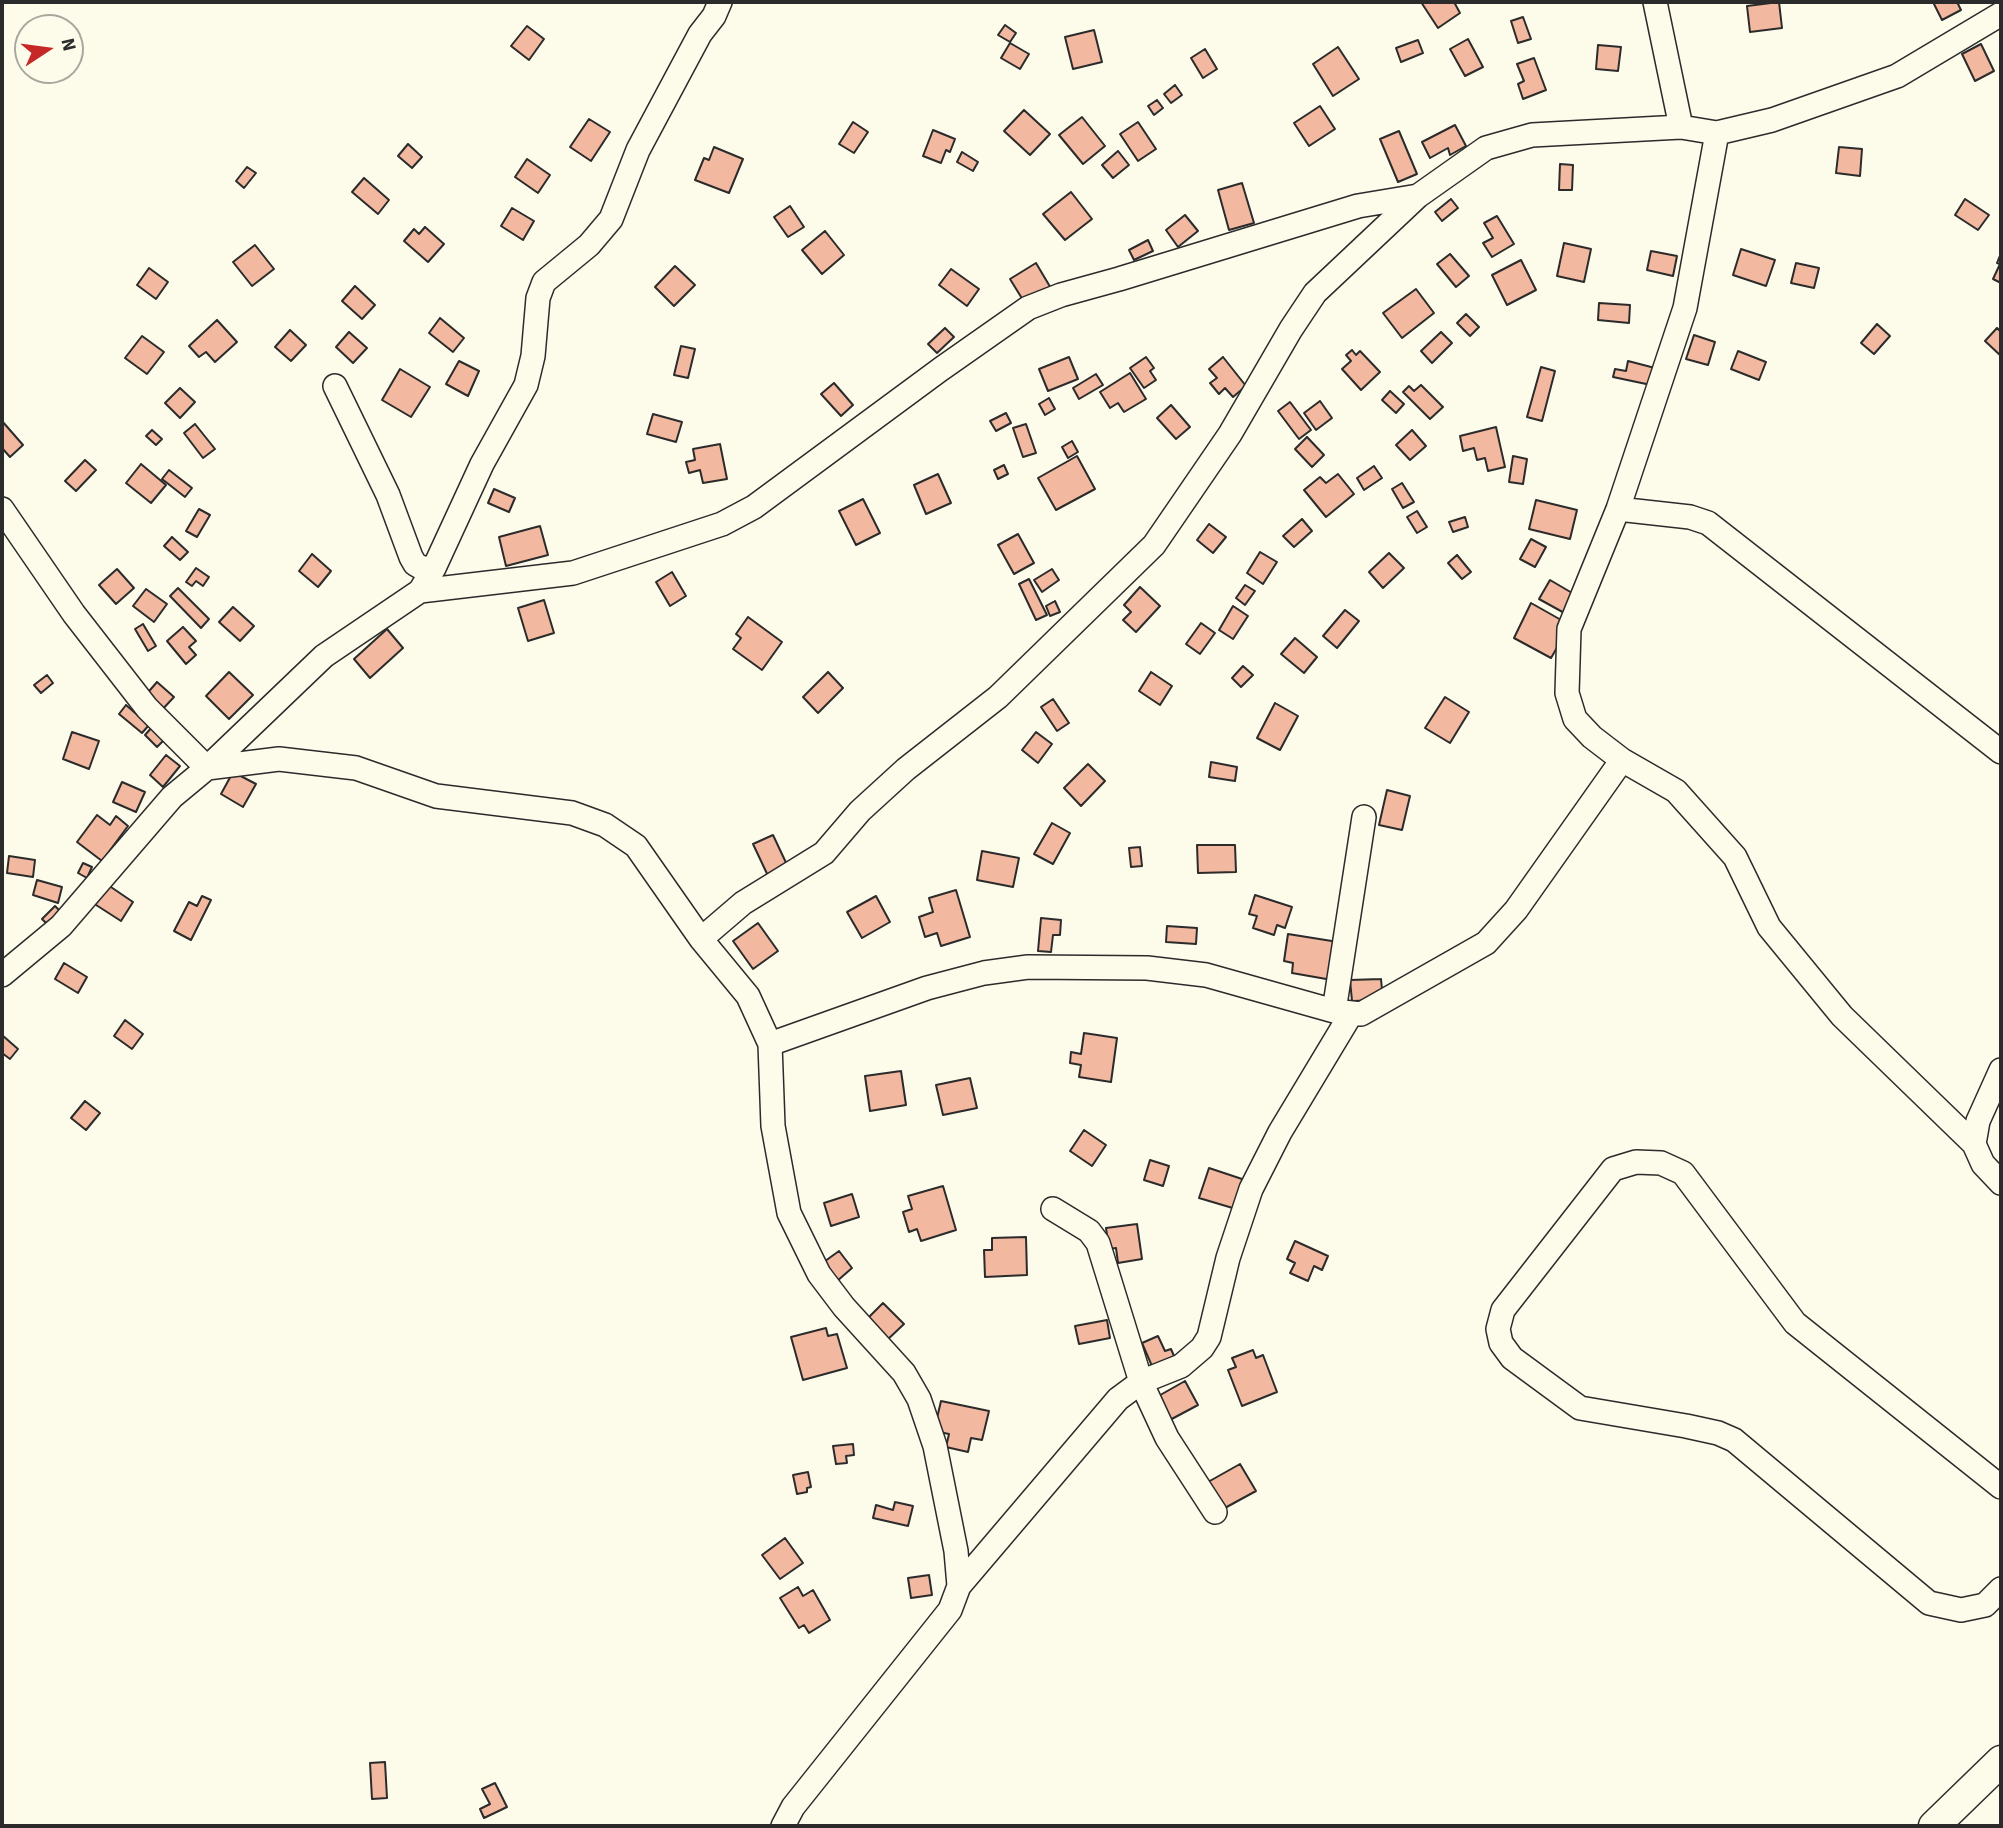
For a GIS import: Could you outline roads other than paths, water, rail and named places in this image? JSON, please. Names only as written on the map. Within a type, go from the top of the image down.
[{"type":"main road","points":[[1934,1826],[2001,1761]]},
{"type":"street","points":[[2,975],[61,926],[173,797],[324,656],[420,591],[482,464],[526,386],[533,356],[538,298],[544,282],[589,245],[611,219],[638,150],[720,2]]},
{"type":"street","points":[[1654,2],[1681,127]]},
{"type":"street","points":[[701,939],[743,903],[824,853],[860,811],[906,769],[998,697],[1154,545],[1230,434],[1315,293],[1418,196],[1486,148],[1532,135],[1681,127],[1717,133],[1772,120],[1897,76],[2001,14]]},
{"type":"street","points":[[1717,133],[1685,308],[1618,509],[1569,629],[1567,693],[1575,719],[1592,737],[1622,760],[1675,792],[1735,857],[1769,927],[1842,1016],[1975,1143],[1983,1164],[2001,1183]]},
{"type":"street","points":[[420,591],[573,573],[722,524],[754,507],[1028,308],[1061,295],[1357,205],[1418,196]]},
{"type":"street","points":[[335,386],[388,495],[415,564],[422,568],[433,568]]},
{"type":"street","points":[[2,509],[74,614],[147,708],[207,768]]},
{"type":"street","points":[[1618,509],[1690,517],[1708,523],[2001,752]]},
{"type":"street","points":[[207,768],[279,760],[356,768],[436,796],[572,813],[605,825],[636,846],[701,939],[748,996],[770,1044],[773,1126],[789,1213],[819,1274],[844,1307],[904,1373],[919,1399],[935,1446],[956,1551],[959,1586]]},
{"type":"street","points":[[770,1044],[927,988],[984,973],[1028,967],[1147,968],[1206,975],[1343,1012],[1361,1014],[1486,943],[1516,910],[1622,760]]},
{"type":"street","points":[[783,1826],[793,1807],[950,1610],[959,1586],[1118,1399],[1141,1382],[1181,1366],[1202,1348],[1209,1337],[1228,1258],[1251,1189],[1343,1012],[1364,817]]},
{"type":"street","points":[[1975,1143],[1978,1121],[2001,1070]]},
{"type":"street","points":[[2001,1487],[1795,1323],[1684,1173],[1661,1163],[1636,1162],[1613,1170],[1503,1310],[1498,1329],[1501,1343],[1513,1358],[1580,1408],[1686,1426],[1734,1440],[1929,1603],[1961,1610],[1985,1605],[2001,1590]]},
{"type":"street","points":[[1053,1209],[1089,1231],[1098,1243],[1141,1382],[1167,1438],[1214,1512]]}]
